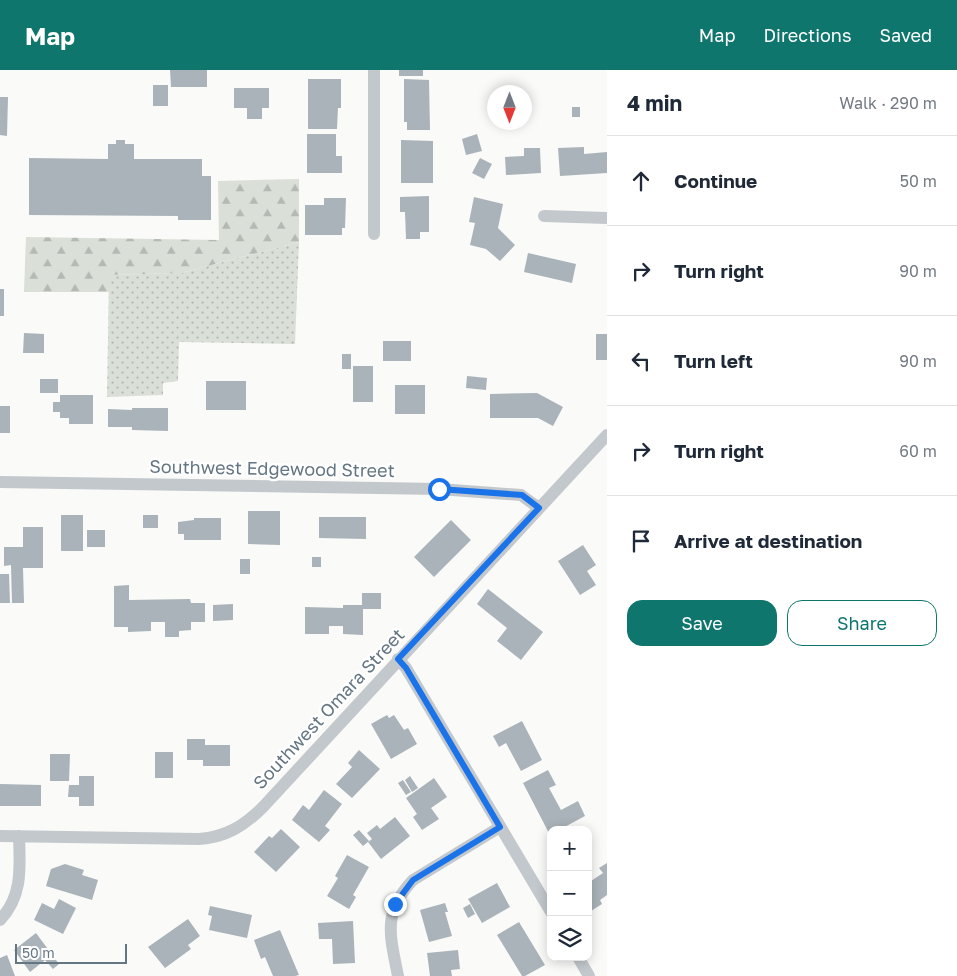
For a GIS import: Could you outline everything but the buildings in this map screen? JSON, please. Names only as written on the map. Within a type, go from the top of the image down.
[{"type":"street","points":[[374,70],[374,234]]},
{"type":"street","points":[[544,216],[607,218]]},
{"type":"street","name":"Southwest Omara Street","points":[[0,836],[199,838],[229,833],[251,819],[607,435]]},
{"type":"street","name":"Southwest Edgewood Street","points":[[0,482],[439,489],[522,495],[539,508]]},
{"type":"street","points":[[398,659],[406,668],[547,905]]},
{"type":"street","points":[[398,976],[390,933],[390,919],[392,910],[403,890],[413,880],[500,827]]},
{"type":"street","points":[[0,920],[10,907],[18,887],[19,836]]},
{"type":"street","points":[[580,961],[589,976]]},
{"type":"green space","points":[[299,179],[299,242],[181,273],[109,275],[109,292],[24,292],[26,237],[219,240],[218,181]]},
{"type":"green space","points":[[299,242],[295,344],[179,342],[178,381],[163,383],[163,395],[107,397],[109,275],[181,273]]},
{"type":"route","points":[[395,904],[403,890],[413,880],[500,827],[406,668],[398,659],[539,508],[522,495],[439,489]]}]
